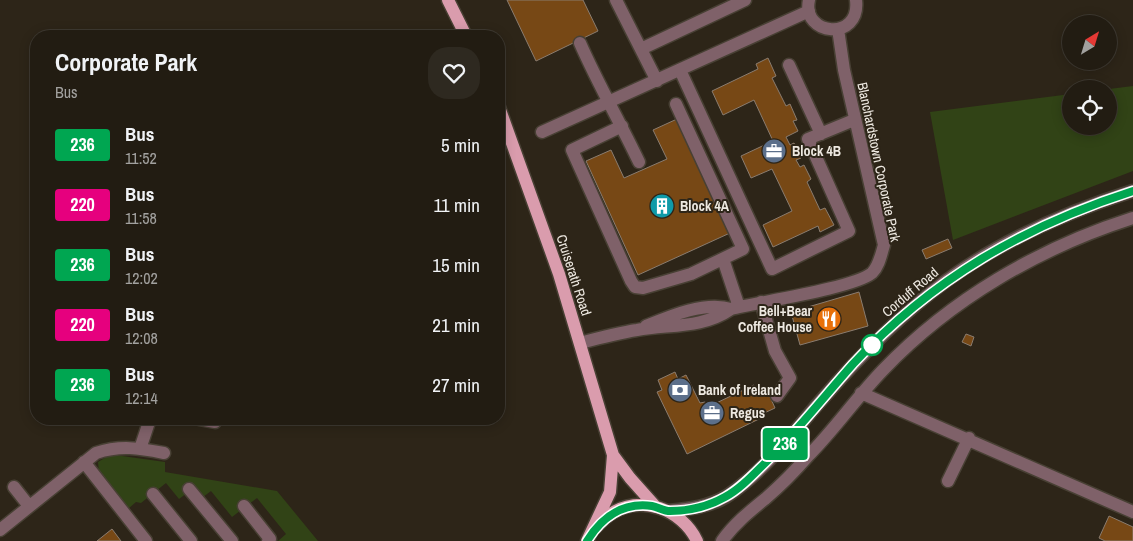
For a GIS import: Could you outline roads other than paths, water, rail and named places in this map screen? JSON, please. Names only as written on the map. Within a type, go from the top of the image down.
[{"type":"main road","points":[[448,0],[463,30]]},
{"type":"main road","name":"Cruiserath Road","points":[[505,123],[540,218],[613,455],[655,506]]},
{"type":"main road","name":"Cruiserath Road","points":[[595,528],[610,492],[613,455]]},
{"type":"main road","points":[[587,541],[595,528],[610,514],[625,507],[640,505],[655,506],[669,511],[682,520],[698,541]]},
{"type":"street","points":[[616,0],[657,81]]},
{"type":"street","points":[[641,49],[745,0]]},
{"type":"street","points":[[542,132],[657,81],[809,5],[816,24],[830,30],[845,27],[855,16],[857,0]]},
{"type":"street","name":"Blanchardstown Corporate Park","points":[[580,343],[639,329],[667,317],[696,310],[722,306],[735,308],[859,280],[872,273],[880,260],[884,245],[854,120],[838,29]]},
{"type":"street","points":[[580,42],[608,103],[622,126],[639,162]]},
{"type":"street","points":[[789,64],[822,134]]},
{"type":"street","points":[[680,70],[772,269],[850,231],[808,139],[854,120]]},
{"type":"street","points":[[622,126],[572,150],[635,287],[643,288],[691,274],[743,250],[676,104]]},
{"type":"street","name":"Corduff Road","points":[[669,511],[709,505],[726,497],[743,484],[783,445],[878,339],[945,281],[982,256],[1050,222],[1090,205],[1133,191]]},
{"type":"street","points":[[722,541],[744,516],[766,498],[810,455],[861,393],[919,335],[981,288],[1056,248],[1133,218]]},
{"type":"street","points":[[723,259],[735,308]]},
{"type":"street","points":[[761,302],[775,350],[790,378],[777,396]]},
{"type":"street","points":[[861,393],[876,402],[969,438],[1133,512]]},
{"type":"street","points":[[140,449],[148,425]]},
{"type":"street","points":[[948,480],[969,438]]},
{"type":"street","points":[[0,530],[96,453],[112,447],[164,453]]},
{"type":"street","points":[[84,462],[146,541]]},
{"type":"street","points":[[14,487],[29,506]]},
{"type":"street","points":[[190,490],[232,541]]},
{"type":"street","points":[[153,494],[191,541]]},
{"type":"street","points":[[244,506],[270,539],[268,541]]},
{"type":"place","name":"Block 4B","points":[[774,151]]},
{"type":"place","name":"Block 4A","points":[[662,206]]},
{"type":"place","name":"Bell+Bear Coffee House","points":[[829,319]]},
{"type":"place","name":"Bank of Ireland","points":[[680,390]]},
{"type":"place","name":"Regus","points":[[712,413]]}]
